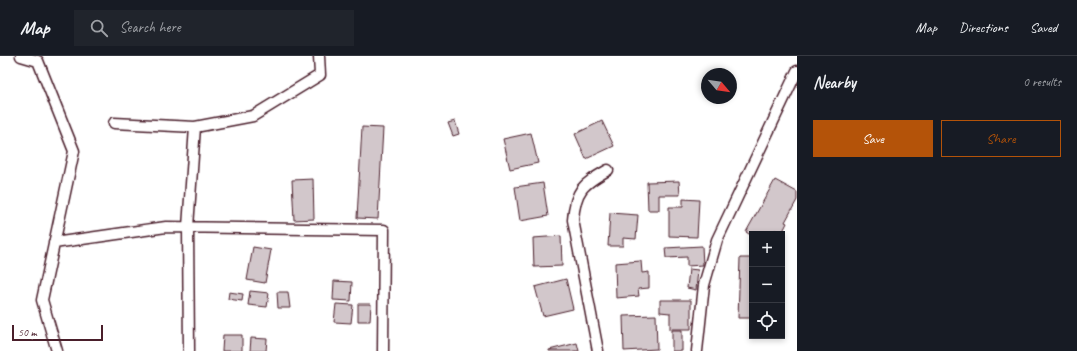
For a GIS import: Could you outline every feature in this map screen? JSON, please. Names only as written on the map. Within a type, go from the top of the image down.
[{"type":"street","points":[[21,56],[38,61],[74,151],[42,300],[57,351]]},
{"type":"street","points":[[114,123],[195,127],[252,116],[320,75],[319,56]]},
{"type":"street","points":[[697,351],[704,285],[717,240],[797,71]]},
{"type":"street","points":[[189,351],[188,228],[195,127]]},
{"type":"street","points":[[598,351],[573,220],[574,206],[582,187],[587,181],[608,170]]},
{"type":"street","points":[[54,243],[166,227],[384,230],[383,351]]},
{"type":"building","points":[[455,121],[459,134],[453,136],[448,123]]},
{"type":"building","points":[[602,121],[614,146],[586,159],[575,134]]},
{"type":"building","points":[[362,127],[383,128],[378,219],[357,218]]},
{"type":"building","points":[[531,133],[538,163],[510,169],[503,139]]},
{"type":"building","points":[[313,179],[314,219],[294,220],[292,180]]},
{"type":"building","points":[[775,180],[797,192],[797,200],[785,222],[787,223],[783,231],[749,231],[749,234],[746,232]]},
{"type":"building","points":[[679,181],[680,195],[659,195],[659,210],[648,210],[647,182]]},
{"type":"building","points":[[543,183],[548,216],[520,221],[515,187]]},
{"type":"building","points":[[683,199],[699,200],[697,237],[669,236],[669,207],[683,207]]},
{"type":"building","points":[[610,213],[638,215],[636,239],[623,238],[623,246],[608,246]]},
{"type":"building","points":[[561,236],[562,266],[534,267],[533,238]]},
{"type":"building","points":[[702,246],[703,265],[687,266],[687,257],[666,258],[665,248]]},
{"type":"building","points":[[253,247],[271,250],[265,283],[247,280]]},
{"type":"building","points":[[740,258],[749,258],[749,318],[738,318]]},
{"type":"building","points":[[641,261],[642,273],[649,272],[649,288],[638,289],[639,296],[616,298],[615,263]]},
{"type":"building","points":[[689,269],[698,270],[696,290],[687,288]]},
{"type":"building","points":[[566,279],[573,309],[543,316],[535,287]]},
{"type":"building","points":[[334,281],[352,282],[351,301],[333,300]]},
{"type":"building","points":[[250,291],[269,293],[267,307],[248,305]]},
{"type":"building","points":[[229,292],[243,294],[242,301],[228,299]]},
{"type":"building","points":[[277,292],[288,292],[290,308],[278,308]]},
{"type":"building","points":[[660,300],[691,300],[691,329],[670,329],[670,313],[660,312]]},
{"type":"building","points":[[336,304],[353,305],[351,323],[334,322]]},
{"type":"building","points":[[358,304],[371,304],[370,321],[358,321]]},
{"type":"building","points":[[656,315],[657,349],[624,351],[623,316]]},
{"type":"building","points":[[672,330],[682,330],[682,351],[672,351]]},
{"type":"building","points":[[223,335],[242,335],[242,351],[222,351]]},
{"type":"building","points":[[251,338],[267,339],[266,351],[250,351]]},
{"type":"building","points":[[577,343],[579,351],[549,351],[549,350]]}]
